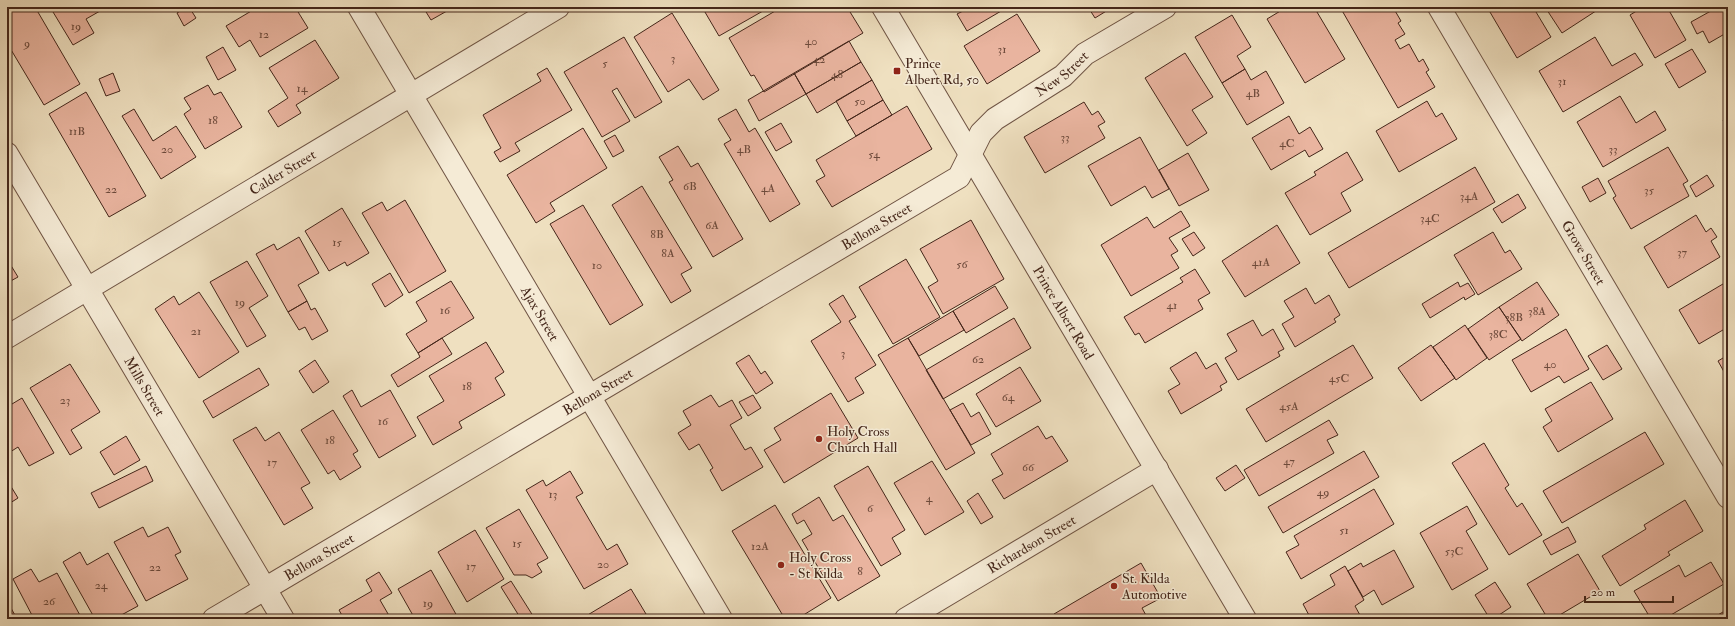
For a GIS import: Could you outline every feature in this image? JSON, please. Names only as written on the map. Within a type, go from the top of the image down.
[{"type":"street","name":"Ajax Street","points":[[359,7],[721,619]]},
{"type":"street","name":"Calder Street","points":[[7,337],[558,7]]},
{"type":"street","name":"Prince Albert Road","points":[[882,7],[1245,619]]},
{"type":"street","name":"New Street","points":[[970,154],[981,133],[995,119],[1063,76],[1085,54],[1165,7]]},
{"type":"street","name":"Grove Street","points":[[1439,7],[1728,498]]},
{"type":"street","name":"Mills Street","points":[[7,154],[283,619]]},
{"type":"street","name":"Bellona Street","points":[[214,619],[959,176],[970,154]]},
{"type":"street","name":"Richardson Street","points":[[906,619],[1157,469]]},
{"type":"building","points":[[7,7],[35,7],[80,84],[44,105],[7,43]]},
{"type":"building","points":[[50,7],[98,7],[100,11],[86,19],[94,33],[73,45]]},
{"type":"building","points":[[189,7],[196,18],[184,26],[177,13]]},
{"type":"building","points":[[258,7],[295,7],[308,28],[260,57],[250,40],[239,47],[226,26]]},
{"type":"building","points":[[423,7],[454,7],[431,20]]},
{"type":"building","points":[[702,7],[770,7],[719,36]]},
{"type":"building","points":[[782,7],[847,7],[863,33],[764,92],[754,75],[751,76],[729,38]]},
{"type":"building","points":[[960,7],[1008,7],[967,31],[957,14],[963,11]]},
{"type":"building","points":[[1088,7],[1106,7],[1108,10],[1095,18]]},
{"type":"building","points":[[1287,7],[1314,7],[1345,59],[1305,83],[1267,19]]},
{"type":"building","points":[[1340,7],[1387,7],[1390,11],[1394,9],[1401,21],[1398,23],[1405,34],[1395,40],[1400,49],[1409,44],[1419,62],[1423,59],[1429,70],[1426,72],[1435,87],[1398,108]]},
{"type":"building","points":[[1487,7],[1533,7],[1551,37],[1517,58]]},
{"type":"building","points":[[1545,7],[1602,7],[1562,33]]},
{"type":"building","points":[[1643,7],[1667,7],[1686,40],[1655,58],[1630,15]]},
{"type":"building","points":[[1718,7],[1728,7],[1728,32],[1709,43],[1703,31],[1697,34],[1691,22]]},
{"type":"building","points":[[672,13],[719,90],[703,100],[689,79],[668,92],[634,37]]},
{"type":"building","points":[[1017,14],[1040,51],[987,84],[964,46]]},
{"type":"building","points":[[1232,15],[1251,47],[1237,56],[1245,69],[1222,83],[1195,37]]},
{"type":"building","points":[[624,37],[662,102],[635,118],[617,88],[612,91],[630,121],[602,137],[564,72]]},
{"type":"building","points":[[1595,37],[1612,66],[1635,53],[1643,65],[1563,112],[1539,71]]},
{"type":"building","points":[[315,40],[339,78],[296,105],[301,113],[278,127],[268,111],[288,98],[269,68]]},
{"type":"building","points":[[849,41],[861,62],[806,94],[794,73]]},
{"type":"building","points":[[223,47],[236,70],[218,80],[206,57]]},
{"type":"building","points":[[1692,49],[1706,72],[1679,88],[1665,64]]},
{"type":"building","points":[[1185,53],[1213,97],[1192,110],[1207,133],[1187,146],[1145,78]]},
{"type":"building","points":[[861,62],[872,80],[817,113],[806,94]]},
{"type":"building","points":[[547,68],[572,110],[515,143],[520,151],[500,162],[494,152],[501,148],[483,115],[541,81],[537,74]]},
{"type":"building","points":[[1245,69],[1251,80],[1266,71],[1284,103],[1247,125],[1222,83]]},
{"type":"building","points":[[113,73],[120,91],[106,96],[99,79]]},
{"type":"building","points":[[794,73],[806,94],[759,121],[748,100]]},
{"type":"building","points":[[872,80],[883,100],[847,121],[836,101]]},
{"type":"building","points":[[208,85],[214,95],[221,92],[242,127],[205,149],[184,114],[191,109],[184,98]]},
{"type":"building","points":[[86,92],[146,196],[109,217],[49,114]]},
{"type":"building","points":[[1620,96],[1636,123],[1655,111],[1666,130],[1603,167],[1577,122]]},
{"type":"building","points":[[883,100],[892,115],[856,136],[847,121]]},
{"type":"building","points":[[1427,101],[1436,117],[1442,113],[1457,139],[1399,172],[1376,131]]},
{"type":"building","points":[[1084,102],[1092,115],[1098,111],[1105,122],[1098,126],[1105,138],[1045,173],[1024,137]]},
{"type":"building","points":[[907,106],[932,149],[832,207],[816,181],[825,176],[816,160]]},
{"type":"building","points":[[134,109],[153,141],[176,126],[196,157],[161,179],[122,116]]},
{"type":"building","points":[[736,109],[749,132],[755,128],[800,204],[770,222],[724,144],[731,140],[718,119]]},
{"type":"building","points":[[1289,116],[1299,134],[1310,127],[1323,149],[1309,157],[1305,150],[1271,170],[1252,138]]},
{"type":"building","points":[[1728,117],[1728,128],[1723,120]]},
{"type":"building","points":[[781,123],[792,142],[776,151],[765,132]]},
{"type":"building","points":[[583,128],[607,168],[550,203],[555,211],[536,223],[507,175]]},
{"type":"building","points":[[615,135],[624,151],[613,157],[604,141]]},
{"type":"building","points":[[1140,137],[1169,189],[1152,198],[1145,186],[1111,206],[1088,166]]},
{"type":"building","points":[[678,146],[691,167],[698,163],[743,239],[713,257],[669,182],[673,180],[659,157]]},
{"type":"building","points":[[1668,147],[1688,181],[1683,184],[1689,196],[1631,229],[1613,198],[1616,196],[1608,181]]},
{"type":"building","points":[[1347,152],[1363,180],[1341,193],[1351,211],[1310,235],[1285,193],[1316,175],[1314,172]]},
{"type":"building","points":[[1188,153],[1209,190],[1179,206],[1159,170]]},
{"type":"building","points":[[1475,167],[1495,202],[1349,288],[1328,253]]},
{"type":"building","points":[[1707,175],[1714,186],[1696,197],[1690,186]]},
{"type":"building","points":[[1598,178],[1606,193],[1590,202],[1582,187]]},
{"type":"building","points":[[642,186],[692,268],[681,274],[691,291],[671,303],[612,205]]},
{"type":"building","points":[[1518,194],[1526,208],[1502,223],[1493,209]]},
{"type":"building","points":[[405,200],[446,271],[409,293],[362,213],[382,202],[387,211]]},
{"type":"building","points":[[583,205],[643,305],[610,325],[550,224]]},
{"type":"building","points":[[342,208],[369,253],[347,266],[345,262],[329,271],[305,231]]},
{"type":"building","points":[[1181,211],[1190,226],[1169,238],[1178,251],[1171,255],[1179,268],[1131,296],[1101,245],[1147,217],[1154,228]]},
{"type":"building","points":[[1696,215],[1706,232],[1711,228],[1717,237],[1711,241],[1720,257],[1668,288],[1644,247]]},
{"type":"building","points":[[971,220],[1004,279],[943,314],[928,287],[938,281],[920,249]]},
{"type":"building","points":[[1277,225],[1300,263],[1245,297],[1222,261]]},
{"type":"building","points":[[1194,232],[1205,248],[1193,256],[1182,239]]},
{"type":"building","points":[[1493,232],[1505,253],[1510,250],[1522,269],[1478,295],[1454,255]]},
{"type":"building","points":[[299,237],[319,273],[298,285],[307,301],[288,312],[256,254],[274,244],[277,250]]},
{"type":"building","points":[[7,259],[18,277],[7,283]]},
{"type":"building","points":[[906,259],[940,317],[893,344],[859,287]]},
{"type":"building","points":[[247,261],[268,296],[249,308],[266,336],[247,347],[210,282]]},
{"type":"building","points":[[1195,269],[1210,293],[1198,300],[1203,309],[1145,343],[1139,333],[1135,335],[1124,317],[1183,282],[1180,278]]},
{"type":"building","points":[[390,273],[403,295],[385,307],[372,284]]},
{"type":"building","points":[[451,281],[474,318],[418,353],[406,334],[427,321],[416,302]]},
{"type":"building","points":[[1728,281],[1728,327],[1699,344],[1679,310]]},
{"type":"building","points":[[1458,282],[1460,287],[1468,283],[1475,294],[1465,300],[1464,297],[1430,318],[1422,304]]},
{"type":"building","points":[[1537,282],[1559,315],[1522,341],[1499,307]]},
{"type":"building","points":[[995,286],[1008,308],[966,333],[953,311]]},
{"type":"building","points":[[1306,288],[1315,304],[1329,295],[1340,315],[1334,319],[1336,322],[1295,347],[1282,324],[1294,317],[1284,301]]},
{"type":"building","points":[[199,292],[239,352],[199,378],[155,309],[174,296],[179,305]]},
{"type":"building","points":[[843,295],[856,317],[849,321],[876,365],[855,378],[864,393],[848,402],[811,341],[841,322],[829,304]]},
{"type":"building","points":[[307,301],[311,310],[315,308],[328,331],[312,340],[305,327],[299,330],[288,312]]},
{"type":"building","points":[[1499,307],[1521,339],[1489,360],[1468,329]]},
{"type":"building","points":[[953,311],[964,330],[919,356],[908,338]]},
{"type":"building","points":[[1014,318],[1031,348],[943,399],[926,370]]},
{"type":"building","points":[[1253,320],[1262,336],[1273,329],[1284,349],[1278,352],[1280,356],[1238,380],[1225,358],[1237,351],[1227,334]]},
{"type":"building","points":[[1465,325],[1487,358],[1456,380],[1433,347]]},
{"type":"building","points":[[1566,329],[1589,369],[1564,383],[1559,376],[1531,392],[1512,360]]},
{"type":"building","points":[[442,338],[452,354],[398,387],[391,375],[420,357],[418,353]]},
{"type":"building","points":[[908,338],[975,453],[946,470],[878,355]]},
{"type":"building","points":[[486,342],[504,372],[495,378],[505,395],[459,422],[462,428],[433,445],[417,417],[444,401],[429,376]]},
{"type":"building","points":[[1353,345],[1373,378],[1266,442],[1246,409]]},
{"type":"building","points":[[1431,345],[1455,378],[1421,401],[1398,368]]},
{"type":"building","points":[[1607,345],[1622,369],[1603,380],[1588,356]]},
{"type":"building","points":[[1196,352],[1206,369],[1216,363],[1227,382],[1220,386],[1222,390],[1181,414],[1168,391],[1180,384],[1170,368]]},
{"type":"building","points":[[749,355],[761,374],[765,371],[773,383],[756,394],[736,363]]},
{"type":"building","points":[[1728,355],[1728,379],[1718,361]]},
{"type":"building","points":[[315,360],[329,382],[313,393],[299,371]]},
{"type":"building","points":[[70,364],[100,412],[71,430],[82,448],[70,455],[30,388]]},
{"type":"building","points":[[1020,367],[1041,401],[996,427],[976,394]]},
{"type":"building","points":[[259,368],[269,385],[213,418],[203,401]]},
{"type":"building","points":[[1591,382],[1613,419],[1558,452],[1543,427],[1552,421],[1545,409]]},
{"type":"building","points":[[352,390],[361,407],[390,390],[416,436],[379,458],[343,396]]},
{"type":"building","name":"Holy Cross Church Hall","points":[[831,393],[858,438],[784,483],[764,450],[781,440],[774,428]]},
{"type":"building","points":[[711,395],[719,407],[732,400],[742,418],[730,425],[745,450],[751,447],[763,467],[722,491],[710,470],[713,468],[699,444],[689,450],[678,433],[691,425],[683,411]]},
{"type":"building","points":[[753,395],[761,408],[748,416],[739,402]]},
{"type":"building","points":[[22,398],[54,453],[29,466],[18,447],[7,454],[7,407]]},
{"type":"building","points":[[963,403],[971,417],[979,412],[991,434],[971,445],[950,410]]},
{"type":"building","points":[[333,410],[358,451],[353,454],[361,467],[340,480],[334,470],[328,474],[301,430]]},
{"type":"building","points":[[1329,420],[1338,435],[1327,440],[1334,453],[1259,496],[1244,470]]},
{"type":"building","points":[[1038,426],[1046,439],[1052,436],[1068,461],[1004,499],[992,480],[1003,474],[991,454]]},
{"type":"building","points":[[256,427],[265,441],[279,432],[310,483],[301,488],[313,508],[284,525],[233,440]]},
{"type":"building","points":[[1645,432],[1664,464],[1562,523],[1543,491]]},
{"type":"building","points":[[126,436],[140,460],[114,475],[100,452]]},
{"type":"building","points":[[1484,443],[1509,485],[1505,488],[1517,507],[1522,503],[1542,535],[1509,555],[1452,463]]},
{"type":"building","points":[[1364,451],[1379,477],[1283,533],[1268,507]]},
{"type":"building","points":[[932,461],[964,512],[925,535],[894,483]]},
{"type":"building","points":[[1236,465],[1245,478],[1225,491],[1216,478]]},
{"type":"building","points":[[146,466],[153,481],[99,508],[91,493]]},
{"type":"building","points":[[868,466],[905,530],[892,538],[901,554],[881,566],[834,486]]},
{"type":"building","points":[[570,471],[583,493],[576,497],[607,550],[617,544],[628,564],[584,589],[526,490],[543,480],[546,486]]},
{"type":"building","points":[[7,480],[18,498],[7,505]]},
{"type":"building","points":[[1374,489],[1394,524],[1301,579],[1286,552],[1299,545],[1294,536]]},
{"type":"building","points":[[978,493],[993,517],[981,524],[967,501]]},
{"type":"building","points":[[819,497],[833,521],[843,515],[880,576],[838,601],[802,540],[812,534],[804,520],[797,524],[792,514]]},
{"type":"building","points":[[1685,500],[1703,531],[1668,552],[1670,555],[1620,586],[1602,556],[1646,529],[1644,525]]},
{"type":"building","name":"Holy Cross - St Kilda","points":[[775,505],[831,598],[797,619],[785,619],[732,531]]},
{"type":"building","points":[[1467,506],[1477,524],[1466,531],[1488,569],[1452,590],[1420,533]]},
{"type":"building","points":[[519,509],[548,558],[537,564],[542,572],[532,578],[526,575],[514,575],[486,528]]},
{"type":"building","points":[[143,527],[148,537],[168,527],[181,552],[175,555],[188,579],[146,601],[114,542]]},
{"type":"building","points":[[1568,527],[1576,542],[1551,555],[1543,541]]},
{"type":"building","points":[[475,530],[504,579],[467,602],[438,552]]},
{"type":"building","points":[[1394,550],[1414,587],[1382,605],[1374,590],[1363,597],[1348,571],[1361,563],[1363,567]]},
{"type":"building","points":[[80,552],[87,565],[108,553],[138,606],[114,619],[95,619],[63,562]]},
{"type":"building","points":[[1578,554],[1600,591],[1553,619],[1548,619],[1527,584]]},
{"type":"building","points":[[1711,562],[1724,584],[1664,619],[1651,619],[1634,591],[1679,565],[1685,577]]},
{"type":"building","points":[[1141,563],[1161,598],[1142,608],[1148,619],[1057,619],[1054,614]]},
{"type":"building","points":[[1345,566],[1364,600],[1355,606],[1361,617],[1357,619],[1311,619],[1303,604],[1335,585],[1330,575]]},
{"type":"building","points":[[31,569],[39,582],[57,573],[82,619],[34,619],[13,579]]},
{"type":"building","points":[[431,570],[457,616],[453,619],[415,619],[398,589]]},
{"type":"building","points":[[379,572],[392,593],[380,600],[391,619],[344,619],[339,610],[372,591],[366,580]]},
{"type":"building","points":[[511,581],[535,619],[521,619],[501,587]]},
{"type":"building","points":[[1495,582],[1511,607],[1493,619],[1490,619],[1475,595]]},
{"type":"building","points":[[631,589],[649,619],[581,619]]},
{"type":"building","points":[[7,601],[16,617],[19,615],[21,619],[7,619]]},
{"type":"building","points":[[1728,609],[1728,619],[1711,619]]},
{"type":"place","name":"Prince Albert Rd, 50","points":[[897,71]]},
{"type":"place","name":"Holy Cross Church Hall","points":[[819,439]]},
{"type":"place","name":"Holy Cross - St Kilda","points":[[781,565]]},
{"type":"place","name":"St. Kilda Automotive","points":[[1114,586]]}]
